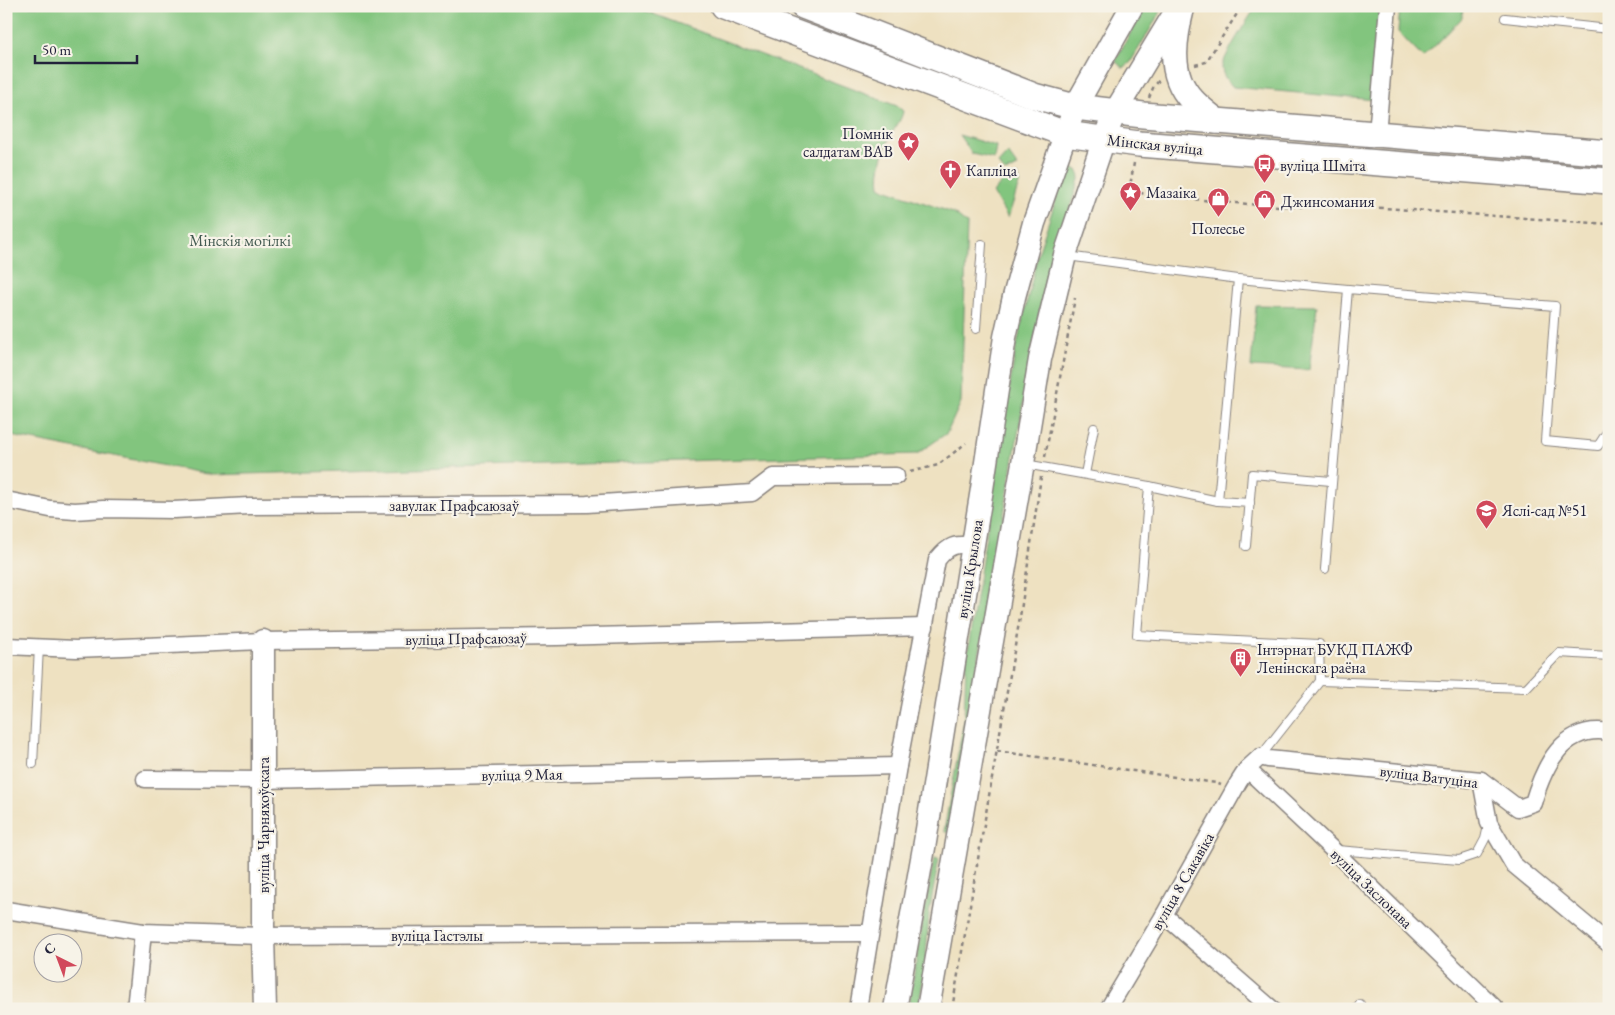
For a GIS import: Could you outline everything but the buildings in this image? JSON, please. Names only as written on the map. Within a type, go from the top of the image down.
[{"type":"main road","name":"Мінская вуліца","points":[[723,6],[1025,121],[1065,134],[1138,144],[1609,181]]},
{"type":"main road","name":"Мінская вуліца","points":[[803,6],[1034,96],[1075,107],[1216,121],[1609,153]]},
{"type":"main road","name":"вуліца Крылова","points":[[895,1009],[925,842],[1005,337],[1034,223],[1075,107],[1132,6]]},
{"type":"main road","points":[[928,1009],[956,847],[1033,465],[1040,359],[1065,256],[1104,139],[1116,112],[1181,6]]},
{"type":"main road","points":[[1181,6],[1174,45],[1176,71],[1191,100],[1216,121]]},
{"type":"main road","name":"вуліца Чарняхоўскага","points":[[263,641],[262,780],[265,1009]]},
{"type":"main road","points":[[925,842],[956,847]]},
{"type":"street","points":[[1378,134],[1388,6]]},
{"type":"street","name":"завулак Прафсаюзаў","points":[[6,500],[50,509],[75,511],[103,509],[174,510],[249,506],[587,504],[752,493],[772,477],[896,476]]},
{"type":"street","points":[[858,1009],[898,766],[937,560],[943,552],[954,544],[973,544]]},
{"type":"street","name":"вуліца Прафсаюзаў","points":[[6,646],[76,649],[263,641],[925,627]]},
{"type":"street","name":"вуліца Ватуціна","points":[[1260,757],[1481,780],[1518,808],[1533,803],[1543,774],[1550,760],[1562,745],[1581,733],[1609,732]]},
{"type":"street","name":"вуліца 8 Сакавіка","points":[[1108,1009],[1234,790],[1247,769],[1260,757]]},
{"type":"street","name":"вуліца 9 Мая","points":[[145,779],[262,780],[898,766]]},
{"type":"street","name":"вуліца Заслонава","points":[[1247,769],[1496,1009]]},
{"type":"street","points":[[1481,780],[1489,823],[1513,864],[1609,944]]},
{"type":"street","name":"вуліца Гастэлы","points":[[6,910],[143,932],[263,936],[870,933]]},
{"type":"street","points":[[1164,914],[1272,1009]]},
{"type":"street","points":[[135,1009],[143,932]]},
{"type":"lane","points":[[1504,18],[1609,29]]},
{"type":"lane","points":[[976,329],[982,244]]},
{"type":"lane","points":[[1065,256],[1238,279],[1555,306],[1545,441],[1598,446],[1609,429]]},
{"type":"lane","points":[[1218,501],[1238,279]]},
{"type":"lane","points":[[1324,569],[1348,289]]},
{"type":"lane","points":[[1085,474],[1094,428]]},
{"type":"lane","points":[[1033,465],[1149,486],[1218,501],[1250,503]]},
{"type":"lane","points":[[1246,546],[1252,474],[1331,481]]},
{"type":"lane","points":[[1149,486],[1137,635],[1319,644],[1320,681],[1260,757]]},
{"type":"lane","points":[[33,764],[39,647]]},
{"type":"lane","points":[[1320,681],[1526,688],[1559,652],[1609,656]]},
{"type":"lane","points":[[1333,850],[1459,860],[1477,854],[1485,839],[1489,823]]},
{"type":"path","points":[[1206,62],[1242,6]]},
{"type":"path","points":[[1148,100],[1152,88],[1165,76]]},
{"type":"path","points":[[1135,159],[1129,192],[1250,204],[1314,208],[1355,206],[1609,224]]},
{"type":"path","points":[[952,1009],[997,751],[1033,465],[1075,296]]},
{"type":"path","points":[[896,476],[938,464],[966,443]]},
{"type":"path","points":[[997,751],[1216,782],[1234,790]]},
{"type":"green space","name":"Мінскія могілкі","points":[[6,6],[632,6],[897,106],[903,111],[884,152],[879,180],[880,186],[953,213],[967,224],[961,402],[947,433],[917,454],[212,475],[6,435]]},
{"type":"green space","points":[[1145,6],[1164,6],[1130,63],[1123,68],[1115,61]]},
{"type":"green space","points":[[1257,6],[1382,6],[1375,100],[1233,87],[1224,76],[1222,67],[1232,46]]},
{"type":"green space","points":[[1400,6],[1463,6],[1462,18],[1423,58],[1398,32]]},
{"type":"green space","points":[[959,135],[996,146],[994,159],[972,154]]},
{"type":"green space","points":[[1008,153],[1018,167],[1005,172],[998,164]]},
{"type":"green space","points":[[1070,168],[1077,170],[1080,176],[1040,309],[948,833],[944,831],[964,721],[966,661],[1015,353],[1038,254],[1064,175]]},
{"type":"green space","points":[[1018,176],[1020,181],[1008,218],[993,193],[1005,178]]},
{"type":"green space","points":[[1256,305],[1317,306],[1309,370],[1251,367]]},
{"type":"green space","points":[[934,858],[939,859],[929,913],[925,970],[918,1009],[908,1009]]},
{"type":"place","name":"Помнік салдатам ВАВ","points":[[909,161]]},
{"type":"place","name":"вуліца Шміта","points":[[1264,184]]},
{"type":"place","name":"Капліца","points":[[950,189]]},
{"type":"place","name":"Мазаіка","points":[[1130,211]]},
{"type":"place","name":"Полесье","points":[[1218,218]]},
{"type":"place","name":"Джинсомания","points":[[1265,220]]},
{"type":"place","name":"Яслі-сад №51","points":[[1486,529]]},
{"type":"place","name":"Інтэрнат БУКД ПАЖФ Ленінскага раёна","points":[[1241,677]]}]
